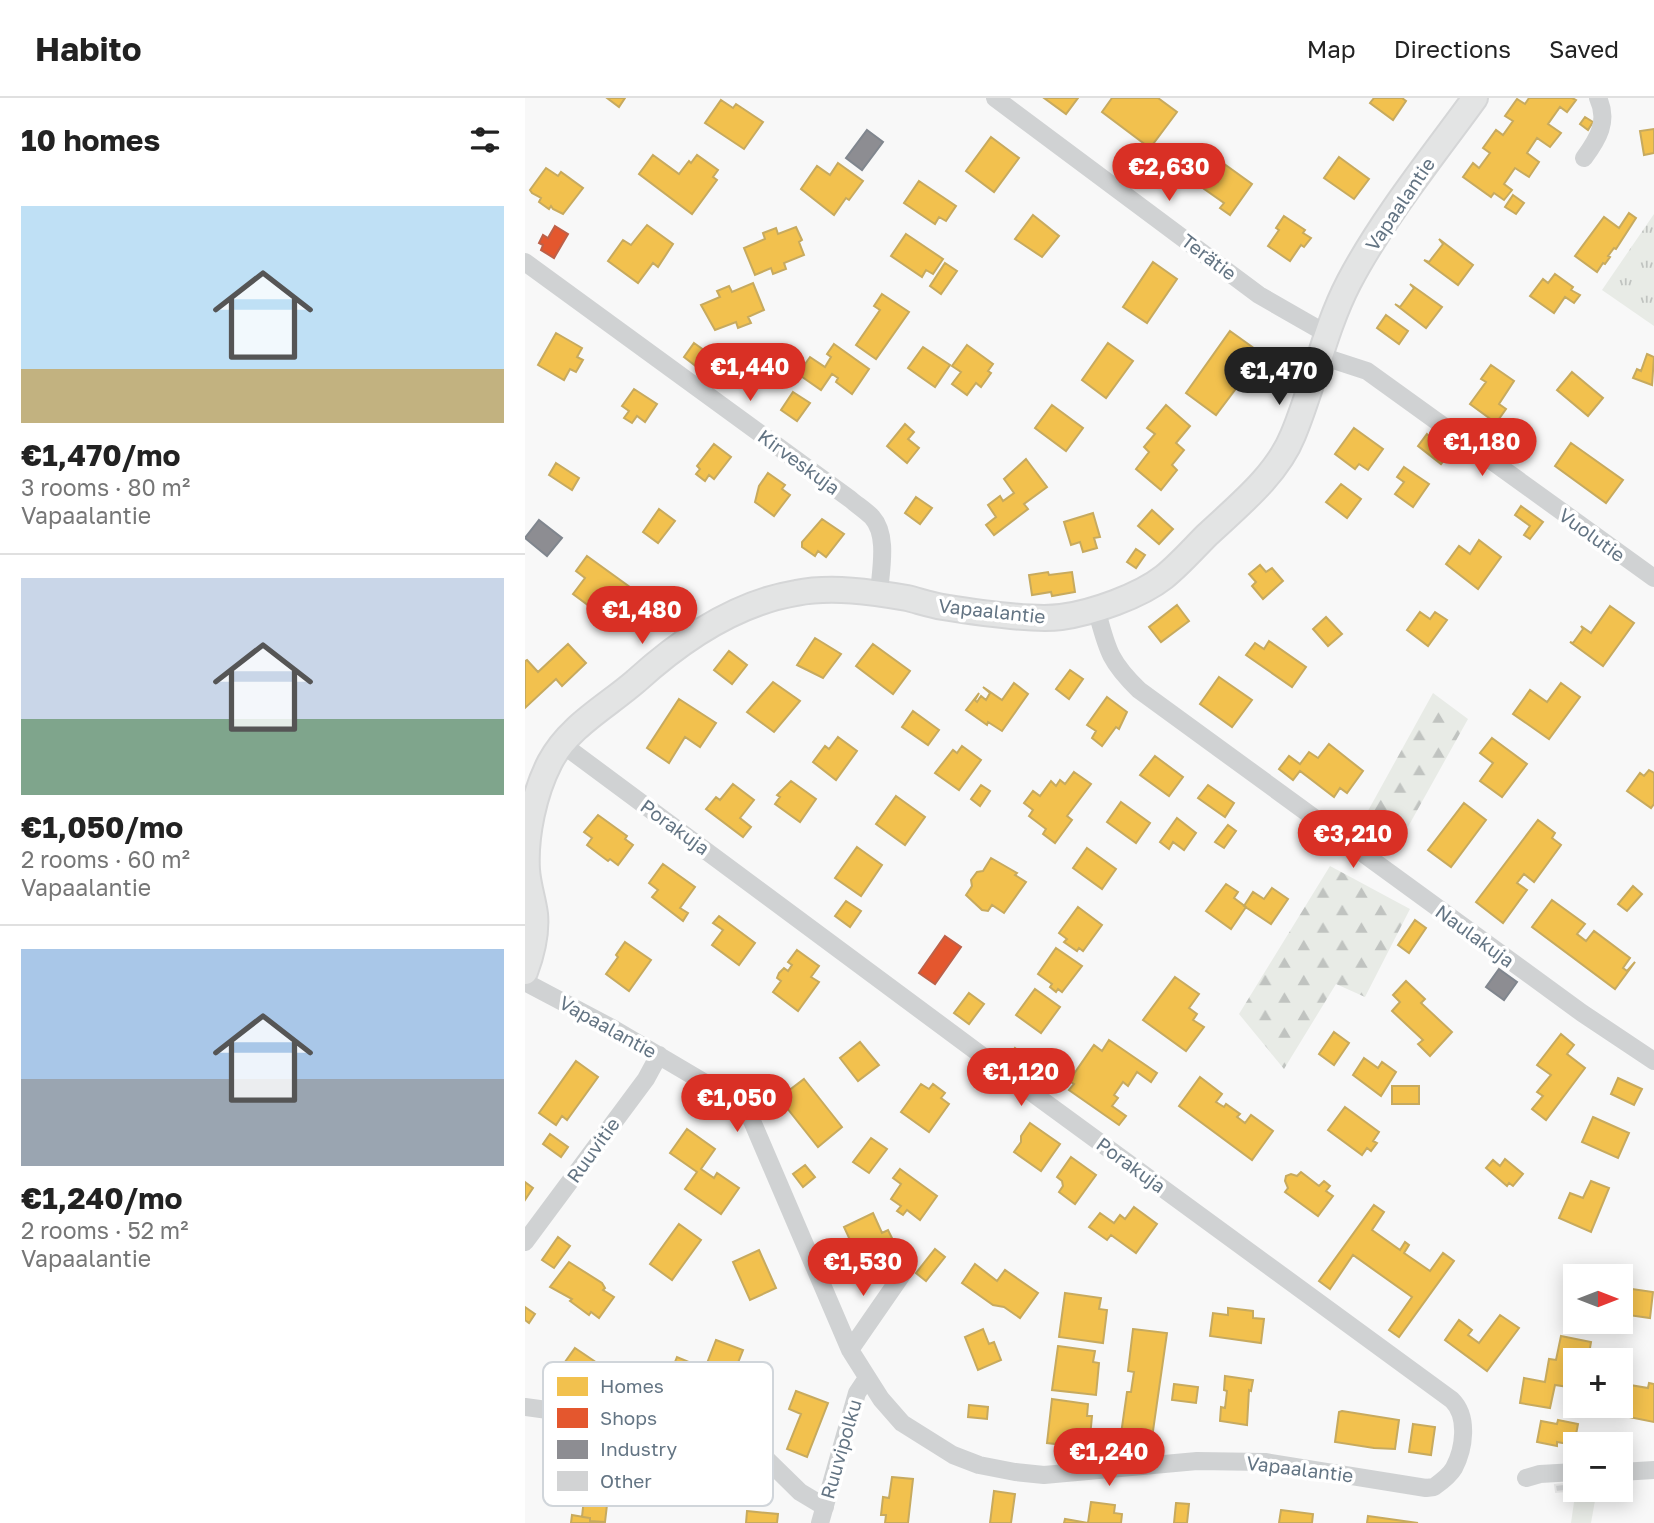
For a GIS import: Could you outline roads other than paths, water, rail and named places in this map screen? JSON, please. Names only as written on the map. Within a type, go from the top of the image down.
[{"type":"street","name":"Terätie","points":[[995,98],[1324,345]]},
{"type":"street","name":"Vapaalantie","points":[[525,972],[535,934],[535,912],[526,865],[539,790],[549,764],[562,744],[581,724],[650,668],[717,622],[771,598],[799,592],[830,590],[908,598],[942,607],[1059,618],[1120,600],[1163,578],[1279,463],[1293,437],[1335,310],[1355,271],[1475,98]]},
{"type":"street","points":[[1584,159],[1601,131],[1602,107],[1598,98]]},
{"type":"street","name":"Kirveskuja","points":[[525,262],[872,517],[878,527],[882,545],[879,595]]},
{"type":"street","name":"Vuolutie","points":[[1324,345],[1367,371],[1654,578]]},
{"type":"street","name":"Naulakuja","points":[[1096,608],[1114,663],[1139,690],[1582,1013],[1654,1061]]},
{"type":"street","name":"Porakuja","points":[[562,744],[1452,1400],[1462,1416],[1461,1448],[1453,1470],[1434,1487]]},
{"type":"street","name":"Vapaalantie","points":[[525,982],[659,1055],[744,1108],[752,1121],[850,1350],[881,1399],[902,1423],[930,1443],[964,1460],[1015,1472],[1044,1475],[1197,1461],[1265,1462],[1434,1487]]},
{"type":"street","name":"Ruuvitie","points":[[525,1242],[646,1079],[659,1055]]},
{"type":"street","points":[[850,1350],[906,1269]]},
{"type":"street","name":"Ruuvipolku","points":[[822,1515],[857,1393],[867,1378]]},
{"type":"street","points":[[525,1407],[543,1409]]},
{"type":"street","points":[[773,1465],[822,1515]]},
{"type":"street","points":[[1633,1471],[1654,1470]]},
{"type":"street","points":[[1526,1478],[1563,1473]]}]
